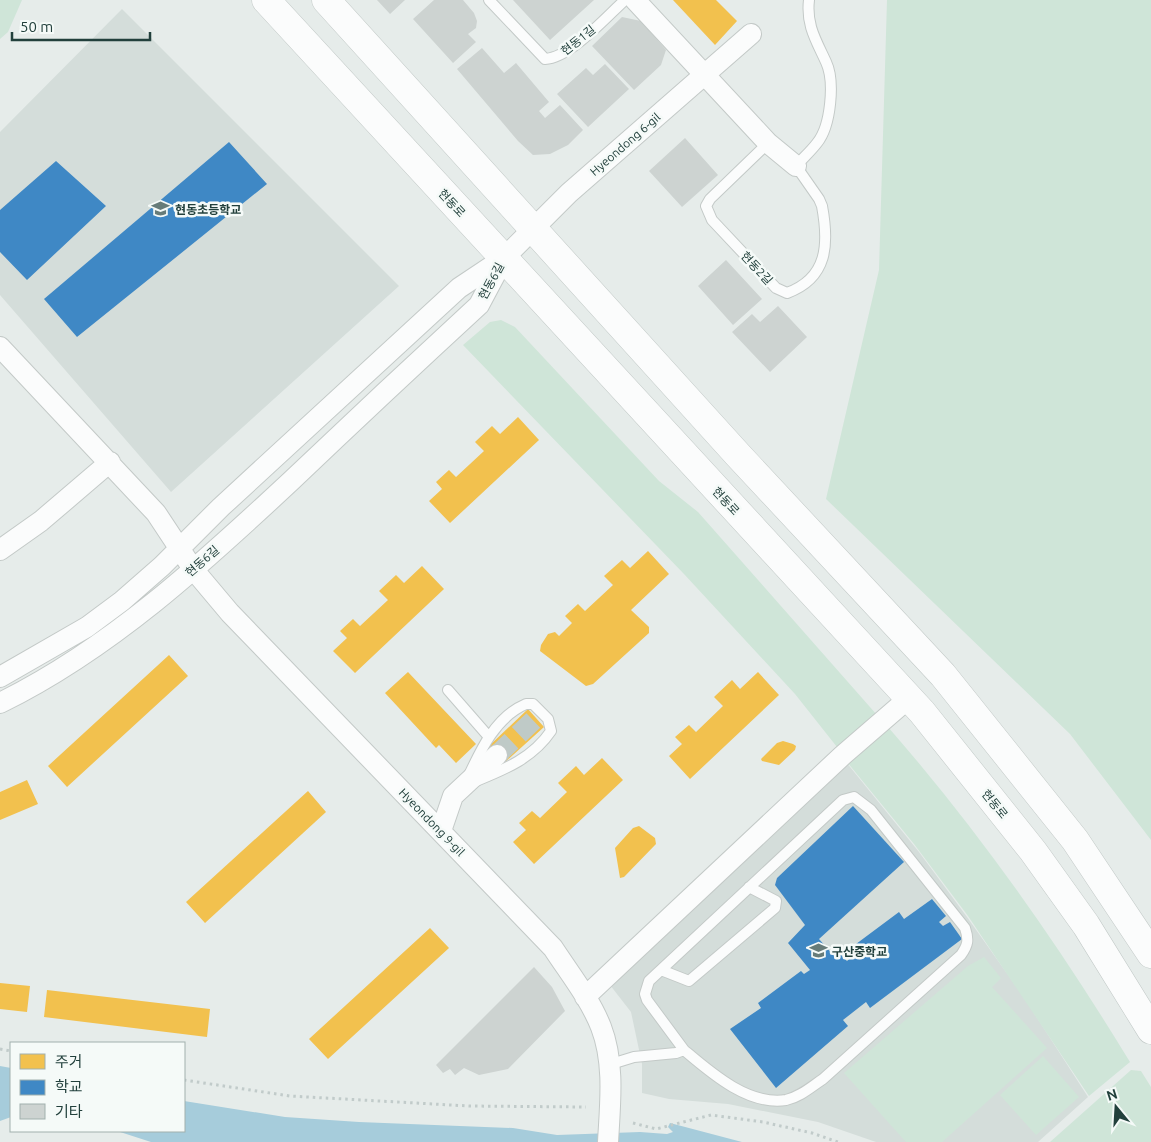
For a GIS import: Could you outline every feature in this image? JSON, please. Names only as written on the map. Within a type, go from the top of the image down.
[{"type":"main road","name":"현동로","points":[[266,0],[909,698],[1033,851],[1086,925],[1151,1030]]},
{"type":"main road","points":[[326,0],[738,454],[943,675],[1076,840],[1151,954]]},
{"type":"street","name":"현동2길","points":[[635,0],[768,143],[796,166]]},
{"type":"street","name":"Hyeondong 6-gil","points":[[504,258],[569,193],[750,34]]},
{"type":"street","name":"현동6길","points":[[0,677],[87,628],[122,601],[181,549],[221,507],[459,288],[504,258]]},
{"type":"street","name":"현동6길","points":[[0,703],[58,670],[101,642],[193,569],[479,304],[504,258]]},
{"type":"street","name":"Hyeondong 9-gil","points":[[0,347],[156,512],[193,569],[230,612],[553,948],[585,997],[601,1028],[608,1065],[611,1102],[608,1136]]},
{"type":"street","points":[[1,549],[41,521],[110,462]]},
{"type":"street","points":[[585,997],[844,755],[909,698]]},
{"type":"street","points":[[441,831],[453,796],[464,786],[493,746]]},
{"type":"lane","name":"현동1길","points":[[489,0],[545,59],[554,59],[567,51],[625,0]]},
{"type":"lane","points":[[796,166],[817,143],[825,129],[828,113],[830,74],[811,30],[807,15],[809,0]]},
{"type":"lane","name":"현동2길","points":[[768,143],[710,199],[706,206],[712,220],[731,241],[776,288],[787,293],[812,278],[825,256],[822,206],[796,166]]},
{"type":"lane","points":[[448,690],[493,746],[518,707],[526,704],[533,704],[548,719],[551,725],[551,731],[546,739],[523,760],[464,786]]},
{"type":"lane","points":[[854,797],[861,800],[871,810],[966,928],[969,938],[968,946],[961,955],[823,1079],[801,1094],[786,1100],[769,1100],[752,1096],[714,1075],[684,1050],[650,1005],[645,994],[649,981],[749,887],[834,807],[843,800],[854,797]]},
{"type":"lane","points":[[661,970],[689,981],[775,908],[776,901],[749,887]]},
{"type":"lane","points":[[608,1065],[634,1057],[676,1053],[684,1050]]},
{"type":"path","points":[[185,1080],[299,1097],[469,1106],[586,1107]]},
{"type":"path","points":[[633,1123],[656,1129],[711,1115],[763,1122],[812,1133],[838,1142]]},
{"type":"shaded area","name":"현동초등학교","points":[[122,9],[399,286],[171,492],[0,295],[0,132]]},
{"type":"shaded area","name":"구산중학교","points":[[846,762],[919,852],[967,917],[1023,996],[1088,1097],[1038,1142],[876,1142],[818,1122],[728,1104],[669,1099],[642,1093],[642,1064],[631,1012],[610,985]]},
{"type":"green space","points":[[0,0],[22,0],[8,32],[0,39]]},
{"type":"green space","points":[[887,0],[1151,0],[1151,840],[1070,734],[826,499],[879,270]]},
{"type":"green space","points":[[501,320],[515,327],[659,481],[698,512],[877,715],[837,747],[795,694],[684,574],[463,345],[490,322]]},
{"type":"green space","points":[[888,727],[922,766],[1016,889],[1075,974],[1130,1062],[1089,1096],[968,916],[914,844],[847,762]]},
{"type":"green space","points":[[984,957],[1001,978],[992,987],[1047,1048],[942,1142],[906,1142],[844,1073],[968,966]]},
{"type":"green space","points":[[1043,1056],[1079,1097],[1036,1135],[1000,1095]]},
{"type":"green space","points":[[1131,1070],[1141,1071],[1151,1087],[1151,1142],[1050,1142]]},
{"type":"water","points":[[0,1066],[10,1068],[10,1117],[0,1121]]},
{"type":"water","points":[[185,1101],[285,1117],[513,1128],[557,1135],[640,1132],[667,1134],[673,1132],[668,1127],[670,1123],[742,1142],[151,1142],[120,1132],[185,1132]]},
{"type":"building: 주거","points":[[673,0],[716,0],[737,21],[715,45]]},
{"type":"building: 주거","points":[[518,417],[539,440],[450,523],[429,501],[442,489],[436,482],[449,470],[456,477],[484,451],[475,442],[492,426],[500,434]]},
{"type":"building: 주거","points":[[648,551],[669,574],[631,610],[649,627],[649,633],[593,684],[586,686],[540,651],[541,645],[548,634],[555,632],[559,636],[572,623],[565,616],[578,604],[585,611],[613,585],[604,576],[622,560],[630,568]]},
{"type":"building: 주거","points":[[422,566],[444,589],[355,673],[333,651],[347,638],[340,631],[353,619],[360,626],[388,600],[379,591],[396,575],[404,583]]},
{"type":"building: 주거","points":[[169,655],[188,676],[67,787],[48,766]]},
{"type":"building: 주거","points":[[408,672],[476,744],[456,763],[439,745],[436,748],[385,693]]},
{"type":"building: 주거","points":[[758,672],[779,695],[690,779],[669,756],[682,744],[675,737],[689,725],[696,732],[723,706],[714,697],[732,680],[740,689]]},
{"type":"building: 주거","points":[[528,709],[544,727],[504,763],[489,746]]},
{"type":"building: 주거","points":[[783,741],[796,746],[795,750],[779,765],[762,761],[761,759],[777,743]]},
{"type":"building: 주거","points":[[602,758],[623,780],[534,864],[513,842],[526,830],[519,823],[532,811],[540,818],[567,792],[558,783],[576,766],[584,775]]},
{"type":"building: 주거","points":[[27,780],[38,804],[0,820],[0,792]]},
{"type":"building: 주거","points":[[308,791],[326,812],[205,923],[186,902]]},
{"type":"building: 주거","points":[[639,826],[655,838],[656,844],[624,877],[620,878],[615,848],[633,828]]},
{"type":"building: 주거","points":[[430,928],[449,948],[328,1059],[309,1039]]},
{"type":"building: 주거","points":[[0,983],[30,986],[27,1012],[0,1009]]},
{"type":"building: 주거","points":[[47,990],[210,1009],[207,1037],[44,1017]]},
{"type":"building: 학교","points":[[229,142],[267,184],[77,337],[44,299]]},
{"type":"building: 학교","points":[[56,161],[106,206],[27,280],[0,252],[0,210]]},
{"type":"building: 학교","points":[[853,806],[904,862],[819,939],[835,957],[840,954],[847,961],[856,953],[852,947],[899,912],[904,919],[932,899],[946,916],[939,922],[943,926],[950,922],[962,939],[870,1008],[866,1002],[843,1020],[848,1026],[776,1088],[730,1029],[761,1008],[758,1003],[801,971],[804,974],[810,970],[788,943],[805,925],[775,885],[777,878]]},
{"type":"building: 기타","points":[[377,0],[405,0],[390,14]]},
{"type":"building: 기타","points":[[434,0],[463,0],[474,13],[477,21],[476,28],[468,34],[476,42],[453,63],[413,19]]},
{"type":"building: 기타","points":[[513,0],[594,0],[550,40]]},
{"type":"building: 기타","points":[[622,17],[641,21],[666,50],[661,65],[634,90],[592,46]]},
{"type":"building: 기타","points":[[482,48],[504,73],[516,63],[549,102],[539,111],[545,118],[560,105],[583,130],[568,145],[550,154],[533,155],[518,141],[457,69]]},
{"type":"building: 기타","points":[[605,64],[629,89],[588,127],[557,94],[586,68],[593,75]]},
{"type":"building: 기타","points":[[685,138],[718,175],[682,207],[649,171]]},
{"type":"building: 기타","points":[[726,260],[762,299],[733,325],[698,286]]},
{"type":"building: 기타","points":[[778,306],[807,337],[770,372],[732,332],[752,314],[760,322]]},
{"type":"building: 기타","points":[[534,967],[552,987],[565,1011],[508,1069],[479,1075],[464,1068],[455,1075],[450,1069],[443,1073],[436,1065]]},
{"type":"tunnel","points":[[497,755],[536,718]]},
{"type":"place","name":"현동초등학교","points":[[161,209]]},
{"type":"place","name":"구산중학교","points":[[818,951]]}]
